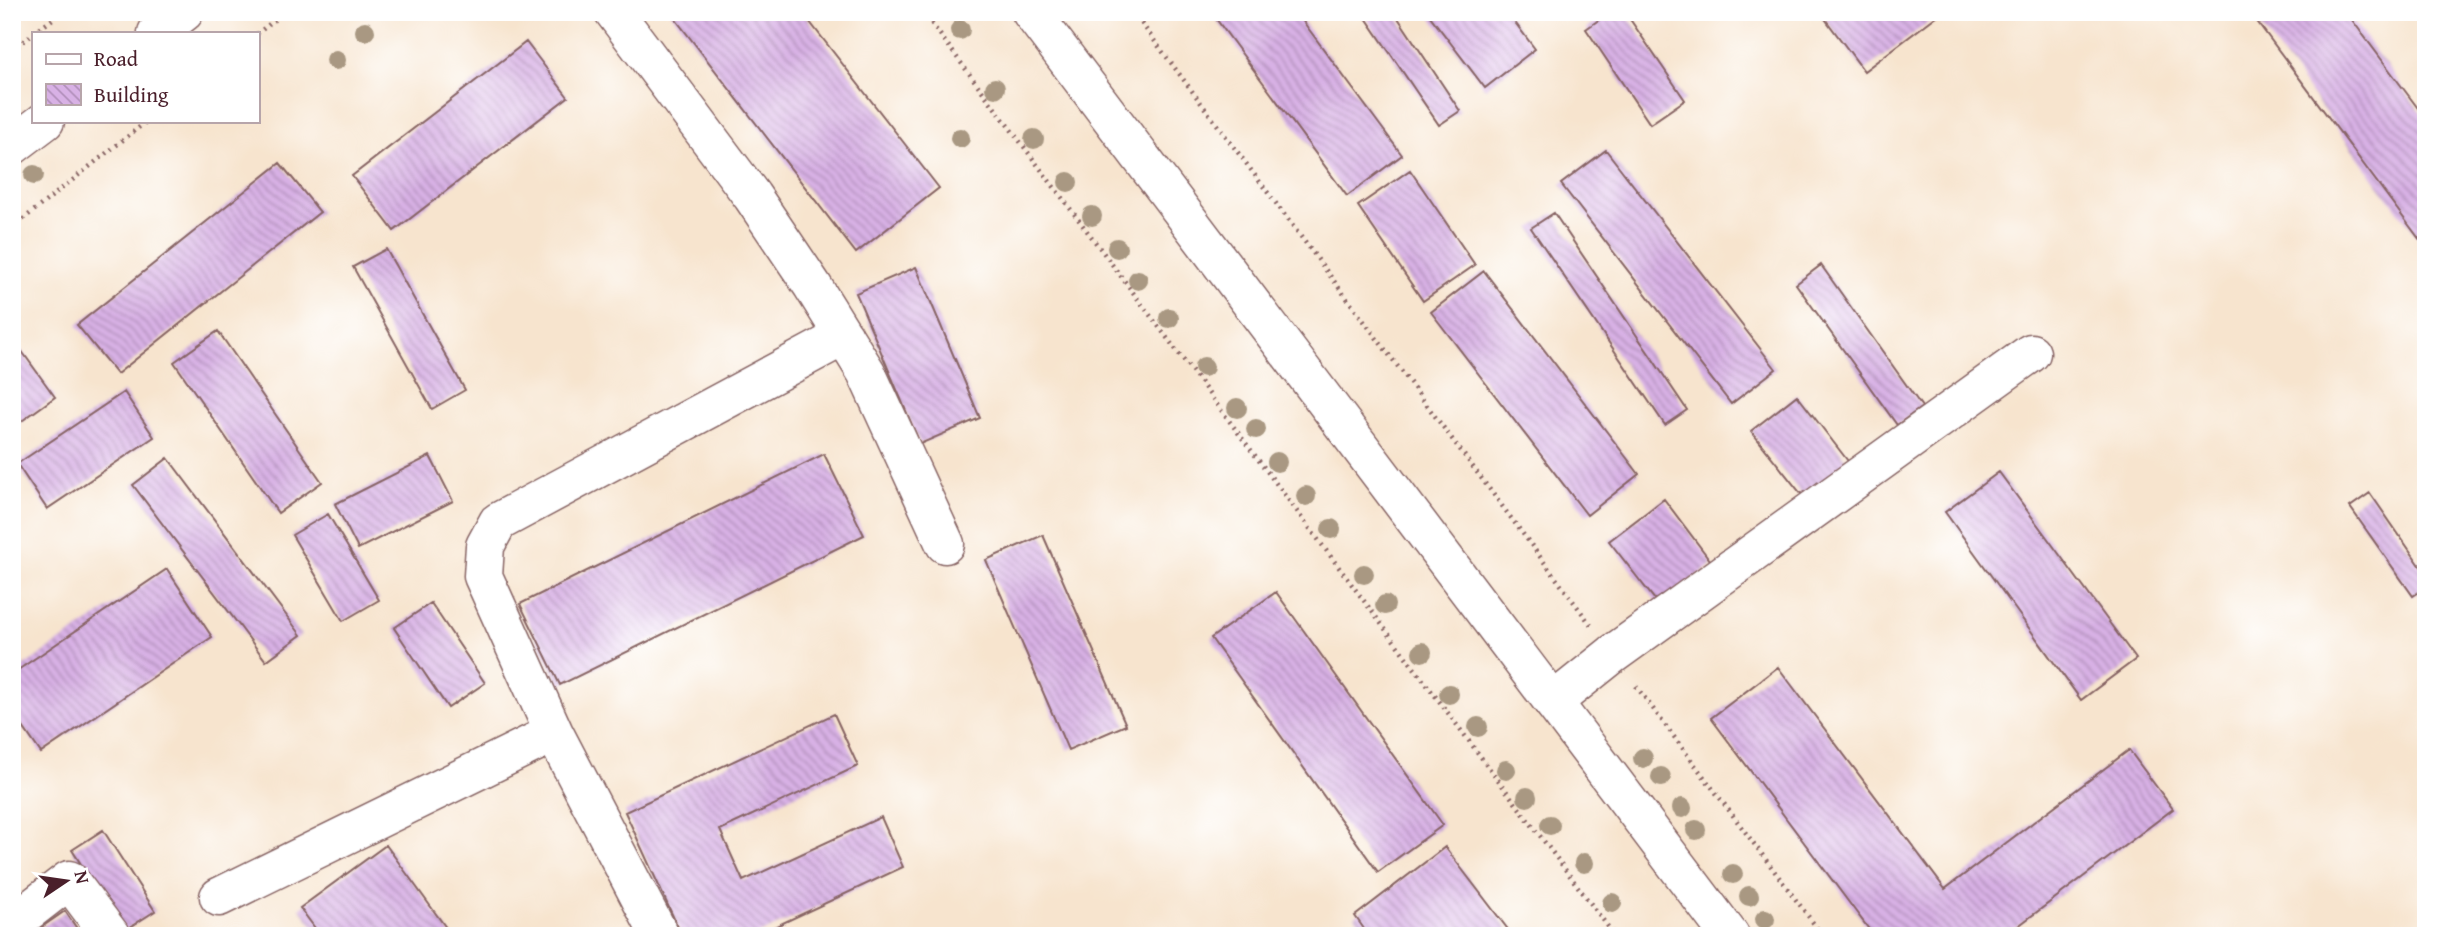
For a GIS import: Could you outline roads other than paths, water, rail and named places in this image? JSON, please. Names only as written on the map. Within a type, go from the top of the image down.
[{"type":"street","points":[[158,32],[184,12]]},
{"type":"street","points":[[614,12],[752,196],[844,336],[866,372],[945,544]]},
{"type":"street","points":[[1031,12],[1730,936]]},
{"type":"street","points":[[12,146],[43,122]]},
{"type":"street","points":[[660,936],[554,733],[483,576],[485,546],[498,522],[844,336]]},
{"type":"street","points":[[1553,702],[1613,654],[2031,352]]},
{"type":"street","points":[[219,897],[554,733]]},
{"type":"street","points":[[12,924],[69,880],[111,936]]}]
